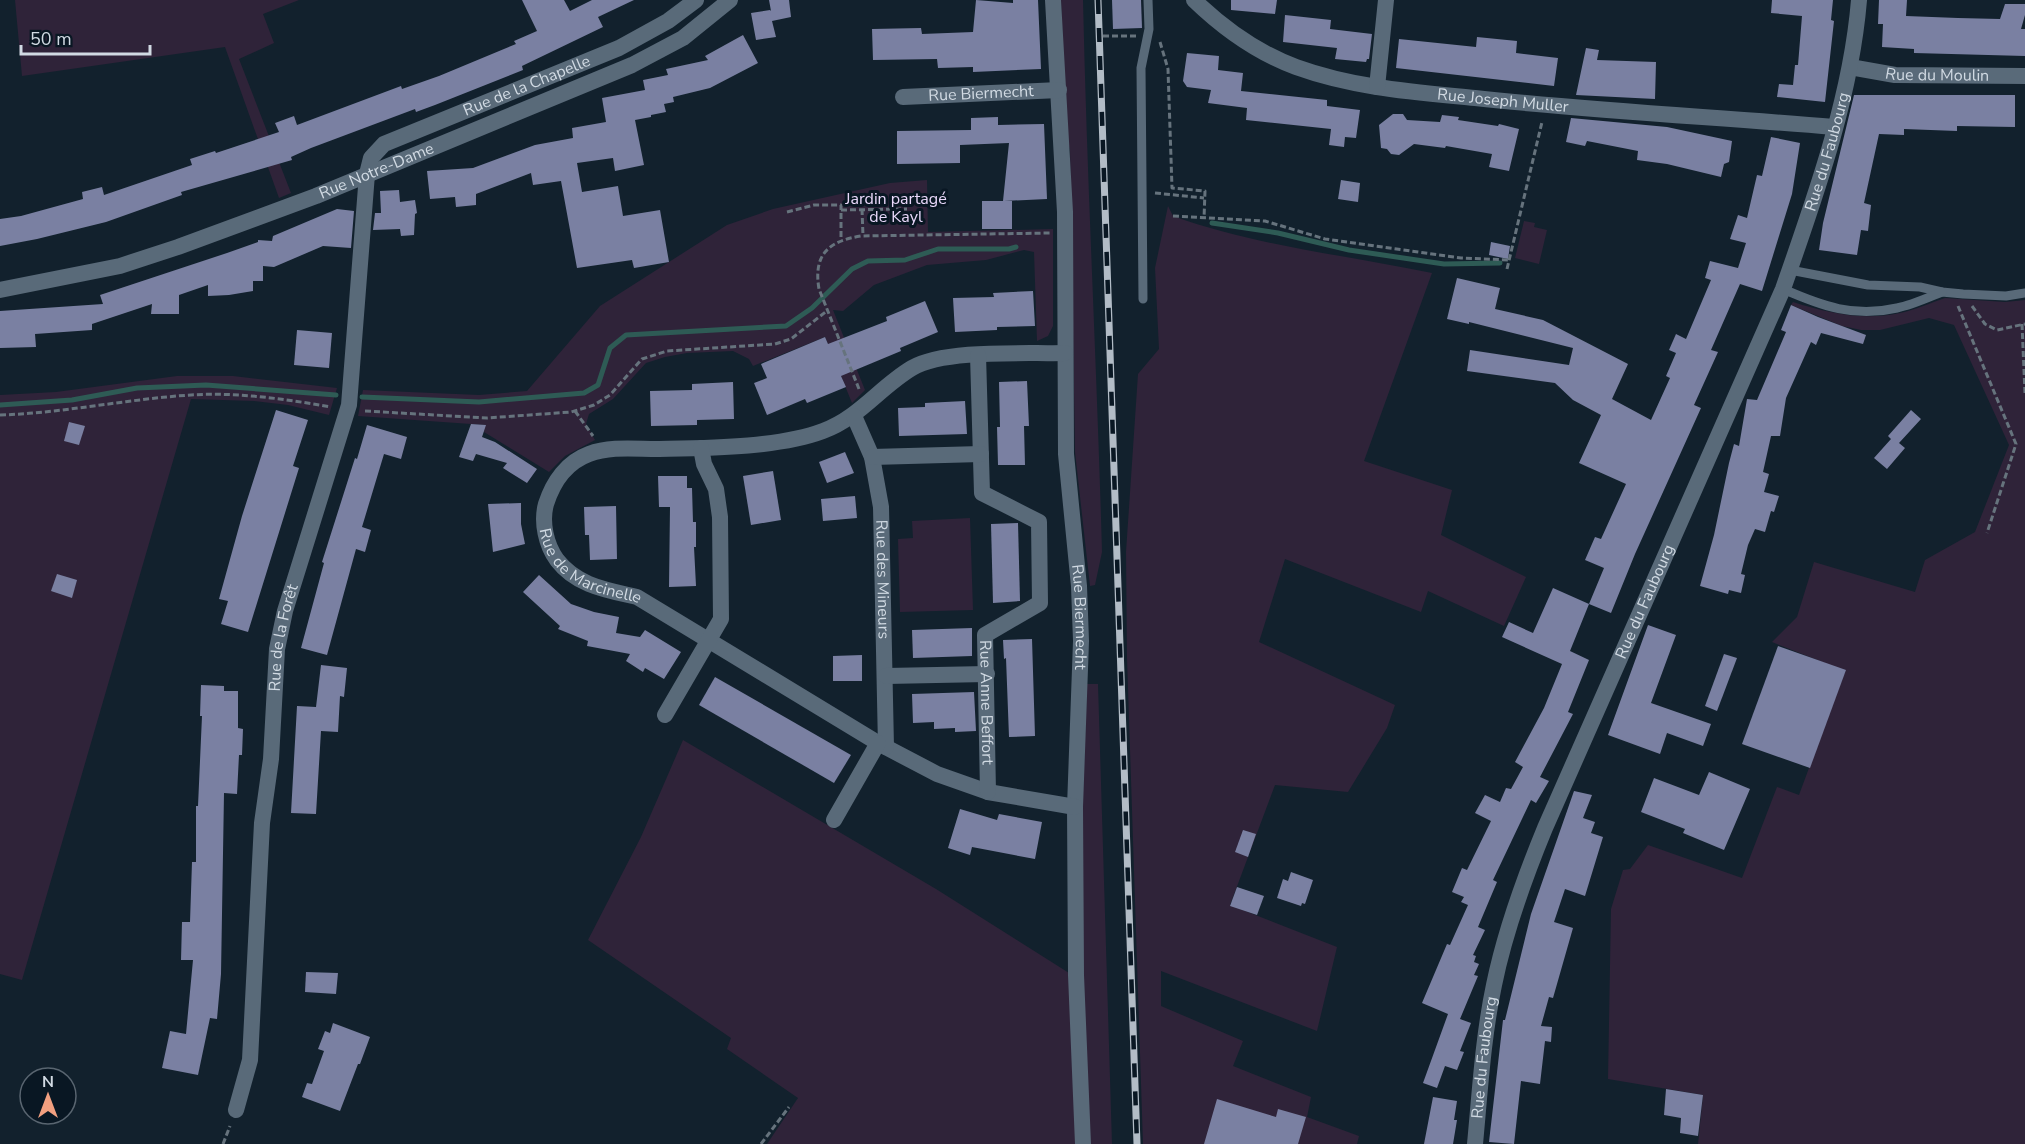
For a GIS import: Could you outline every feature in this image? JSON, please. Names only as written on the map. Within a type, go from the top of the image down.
[{"type":"street","name":"Rue de la Chapelle","points":[[367,174],[371,158],[384,144],[619,48],[669,21],[696,0]]},
{"type":"street","name":"Rue Notre-Dame","points":[[0,290],[120,266],[316,196],[632,65],[683,38],[730,0]]},
{"type":"street","name":"Rue Biermecht","points":[[1053,0],[1064,233],[1066,454],[1079,586],[1081,641],[1075,807],[1076,975],[1083,1144]]},
{"type":"street","name":"Rue Joseph Muller","points":[[1194,0],[1213,18],[1252,46],[1294,66],[1338,81],[1546,106],[1834,127]]},
{"type":"street","points":[[1377,87],[1386,0]]},
{"type":"street","name":"Rue du Faubourg","points":[[1475,1144],[1491,999],[1520,892],[1545,828],[1783,289],[1810,210],[1850,67],[1857,32],[1859,0]]},
{"type":"street","name":"Rue du Moulin","points":[[1850,67],[1895,75],[2025,76]]},
{"type":"street","name":"Rue Biermecht","points":[[903,97],[1059,90]]},
{"type":"street","name":"Rue de la Forêt","points":[[236,1110],[250,1059],[262,823],[272,759],[277,649],[285,611],[347,411],[352,384],[367,174]]},
{"type":"street","name":"Rue de Marcinelle","points":[[1065,353],[949,356],[914,367],[884,388],[860,411],[824,431],[785,441],[701,448],[601,450],[588,454],[572,463],[559,476],[550,491],[545,508],[544,525],[555,558],[566,571],[581,581],[597,588],[637,597],[882,745],[937,774],[988,792],[1075,807]]},
{"type":"street","name":"Rue Anne Beffort","points":[[978,356],[982,493],[1039,522],[1040,603],[985,635],[988,792]]},
{"type":"street","name":"Rue des Mineurs","points":[[860,411],[873,457],[881,507],[886,676],[882,745]]},
{"type":"street","points":[[665,715],[721,619],[720,517],[716,489],[704,464],[701,448]]},
{"type":"street","points":[[873,457],[981,454]]},
{"type":"street","points":[[886,676],[987,674]]},
{"type":"street","points":[[834,820],[882,745]]},
{"type":"lane","points":[[1143,299],[1141,68],[1147,35],[1148,0]]},
{"type":"lane","points":[[1790,270],[1868,285],[1920,287],[1963,294],[2006,296],[2025,293]]},
{"type":"lane","points":[[1783,289],[1821,306],[1854,311],[1899,308],[1942,292]]},
{"type":"path","points":[[1103,36],[1147,35]]},
{"type":"path","points":[[1158,36],[1168,69],[1172,188],[1205,191],[1204,219]]},
{"type":"path","points":[[1507,269],[1546,106]]},
{"type":"path","points":[[1143,191],[1204,198]]},
{"type":"path","points":[[787,212],[814,205],[841,205],[841,240]]},
{"type":"path","points":[[862,209],[863,236]]},
{"type":"path","points":[[841,210],[907,209]]},
{"type":"path","points":[[1173,216],[1265,221],[1325,239],[1461,258],[1509,260]]},
{"type":"path","points":[[860,411],[828,310],[819,289],[817,276],[820,258],[831,245],[841,240],[863,236],[1064,233]]},
{"type":"path","points":[[1953,293],[2016,444],[1987,533]]},
{"type":"path","points":[[1963,294],[1985,324],[1991,328],[1997,330],[2024,324],[2025,393]]},
{"type":"path","points":[[0,415],[42,413],[191,395],[286,399],[347,411],[487,418],[575,411],[594,405],[610,395],[642,360],[667,351],[775,344],[791,339],[828,310]]},
{"type":"path","points":[[575,411],[601,450]]},
{"type":"path","points":[[761,1144],[789,1107]]},
{"type":"green space","points":[[15,0],[299,0],[263,14],[274,43],[239,59],[291,193],[279,198],[225,47],[22,76]]},
{"type":"green space","points":[[1061,0],[1083,0],[1102,552],[1095,585],[1090,586],[1075,452],[1070,151],[1066,131]]},
{"type":"green space","name":"Jardin partagé de Kayl","points":[[927,180],[928,232],[1053,229],[1053,326],[1048,336],[1037,341],[1034,252],[1024,250],[986,260],[927,265],[874,285],[843,311],[833,310],[865,390],[852,403],[825,337],[753,366],[749,359],[733,351],[687,353],[646,363],[613,399],[589,414],[586,424],[595,440],[565,456],[549,472],[484,432],[485,425],[358,416],[363,390],[479,395],[527,391],[600,306],[727,225],[773,209],[890,183]]},
{"type":"green space","points":[[1168,206],[1173,216],[1236,235],[1432,273],[1364,461],[1452,490],[1441,535],[1526,577],[1504,626],[1428,591],[1421,612],[1285,559],[1259,642],[1395,705],[1387,728],[1348,792],[1275,785],[1230,905],[1337,947],[1317,1031],[1161,971],[1161,1006],[1243,1041],[1233,1066],[1311,1097],[1307,1117],[1359,1136],[1357,1144],[1143,1144],[1127,658],[1126,552],[1138,374],[1159,349],[1155,268]]},
{"type":"green space","points":[[1524,221],[1535,223],[1534,227],[1547,230],[1539,264],[1515,258]]},
{"type":"green space","points":[[1945,298],[2005,302],[2025,300],[2025,1144],[1698,1144],[1703,1095],[1608,1079],[1611,909],[1623,870],[1630,869],[1648,845],[1742,878],[1777,787],[1799,795],[1845,671],[1772,642],[1797,617],[1814,562],[1915,592],[1925,560],[1975,532],[2009,445],[1954,325],[1929,318],[1880,330],[1861,330],[1842,326],[1791,305],[1793,302],[1832,312],[1873,316],[1906,312]]},
{"type":"green space","points":[[177,376],[233,376],[337,388],[329,415],[288,405],[254,401],[191,399],[22,980],[0,974],[0,395],[56,392]]},
{"type":"green space","points":[[970,518],[973,610],[900,612],[898,539],[913,538],[912,521]]},
{"type":"green space","points":[[1087,684],[1098,684],[1112,1144],[1083,1144],[1076,975]]},
{"type":"green space","points":[[683,740],[936,889],[1069,973],[1077,1144],[767,1144],[798,1098],[727,1049],[731,1038],[588,940],[641,837]]},
{"type":"building","points":[[522,0],[564,0],[570,11],[592,0],[634,0],[598,17],[603,27],[522,66],[523,70],[435,105],[416,112],[415,109],[311,148],[291,157],[292,160],[181,192],[182,195],[106,222],[0,246],[0,219],[21,216],[83,199],[82,192],[102,187],[104,195],[192,165],[190,159],[215,151],[216,153],[279,132],[275,123],[294,116],[297,125],[401,86],[402,89],[439,76],[516,44],[514,41],[537,31]]},
{"type":"building","points":[[769,0],[789,0],[791,17],[772,21],[776,37],[756,40],[751,13],[771,11]]},
{"type":"building","points":[[976,0],[1013,3],[1013,0],[1038,0],[1041,69],[973,72],[973,67],[938,68],[937,59],[873,60],[872,29],[921,28],[922,34],[973,32]]},
{"type":"building","points":[[1112,0],[1141,0],[1142,28],[1113,29]]},
{"type":"building","points":[[1231,0],[1277,0],[1275,14],[1231,10]]},
{"type":"building","points":[[1772,0],[1833,0],[1831,20],[1834,21],[1825,102],[1777,97],[1779,84],[1793,85],[1795,65],[1798,65],[1802,16],[1771,13]]},
{"type":"building","points":[[1879,0],[1907,0],[1906,16],[1958,18],[2000,19],[2005,4],[2025,4],[2021,29],[2025,29],[2025,56],[1914,53],[1914,49],[1882,47],[1883,24],[1878,24]]},
{"type":"building","points":[[1285,15],[1331,20],[1330,29],[1372,34],[1369,59],[1366,62],[1335,59],[1337,48],[1283,42]]},
{"type":"building","points":[[743,35],[758,63],[710,88],[673,97],[674,102],[664,104],[666,112],[635,120],[644,165],[615,171],[613,158],[577,163],[582,192],[618,186],[623,216],[660,210],[669,262],[634,268],[632,260],[577,268],[561,181],[533,185],[531,173],[476,194],[476,205],[456,207],[455,197],[430,199],[427,171],[473,168],[535,145],[573,138],[572,128],[606,122],[602,98],[645,90],[643,80],[668,75],[666,69],[708,60],[705,56]]},
{"type":"building","points":[[1477,37],[1517,41],[1516,53],[1558,58],[1554,86],[1396,68],[1399,39],[1476,47]]},
{"type":"building","points":[[1586,48],[1599,50],[1597,60],[1656,62],[1655,99],[1576,95]]},
{"type":"building","points":[[1187,53],[1219,56],[1218,70],[1243,73],[1241,91],[1327,100],[1327,106],[1360,110],[1356,138],[1345,137],[1344,147],[1329,145],[1331,129],[1246,120],[1247,108],[1208,103],[1211,90],[1187,87],[1183,81]]},
{"type":"building","points":[[1854,95],[2015,95],[2015,127],[1957,126],[1957,131],[1904,129],[1904,135],[1879,134],[1864,203],[1871,205],[1868,231],[1861,230],[1857,255],[1819,250],[1823,223]]},
{"type":"building","points":[[1393,114],[1403,114],[1407,120],[1440,122],[1442,115],[1459,117],[1458,120],[1498,126],[1499,124],[1519,129],[1509,171],[1489,167],[1492,154],[1446,146],[1445,148],[1414,144],[1399,155],[1391,154],[1387,149],[1381,148],[1379,125]]},
{"type":"building","points":[[998,117],[998,125],[1044,124],[1047,199],[1004,201],[1012,201],[1012,229],[982,229],[982,201],[1003,201],[1009,143],[960,145],[960,163],[897,164],[897,131],[971,130],[971,118]]},
{"type":"building","points":[[1571,118],[1667,127],[1732,141],[1729,162],[1724,164],[1721,177],[1667,164],[1637,160],[1638,151],[1587,141],[1585,146],[1566,142]]},
{"type":"building","points":[[1771,137],[1800,143],[1792,194],[1762,291],[1740,284],[1711,350],[1718,352],[1694,405],[1701,408],[1611,613],[1589,604],[1604,568],[1585,560],[1595,537],[1601,539],[1626,484],[1579,463],[1601,415],[1573,400],[1555,383],[1467,371],[1470,350],[1569,365],[1573,348],[1469,322],[1469,324],[1447,319],[1457,278],[1500,288],[1495,309],[1543,320],[1628,364],[1612,399],[1651,420],[1670,378],[1666,376],[1676,353],[1669,350],[1676,334],[1686,339],[1711,280],[1705,278],[1710,261],[1738,268],[1746,243],[1730,239],[1738,215],[1747,218],[1757,175],[1762,176]]},
{"type":"building","points":[[1341,180],[1360,183],[1358,202],[1338,199]]},
{"type":"building","points":[[399,190],[400,202],[415,200],[417,213],[415,214],[414,235],[401,236],[400,229],[373,230],[375,213],[381,213],[380,191]]},
{"type":"building","points":[[337,209],[354,211],[351,248],[323,246],[274,267],[263,266],[263,281],[253,281],[253,291],[208,296],[208,285],[179,295],[179,314],[151,314],[152,304],[92,324],[92,330],[35,334],[36,347],[0,348],[0,311],[103,304],[100,295],[227,253],[258,242],[258,240],[272,241],[273,236]]},
{"type":"building","points":[[1491,242],[1510,246],[1508,259],[1489,255]]},
{"type":"building","points":[[1033,291],[1035,326],[997,327],[997,330],[955,332],[953,298],[994,297],[993,293]]},
{"type":"building","points":[[925,301],[938,332],[900,348],[901,351],[841,376],[846,387],[807,403],[805,399],[767,415],[754,383],[767,378],[761,364],[825,337],[828,344],[887,321],[886,317]]},
{"type":"building","points":[[1791,305],[1866,335],[1863,344],[1821,333],[1816,345],[1811,342],[1786,398],[1780,436],[1771,436],[1763,472],[1769,474],[1764,492],[1779,496],[1774,512],[1771,511],[1765,532],[1755,529],[1748,545],[1741,574],[1745,575],[1741,593],[1729,590],[1728,594],[1700,586],[1734,444],[1739,446],[1747,399],[1757,400],[1786,332],[1781,330]]},
{"type":"building","points":[[297,330],[332,333],[329,368],[294,365]]},
{"type":"building","points":[[1027,381],[1029,426],[1024,426],[1025,465],[998,465],[999,382]]},
{"type":"building","points":[[733,382],[734,419],[697,420],[697,425],[651,426],[650,391],[692,390],[692,384]]},
{"type":"building","points":[[965,401],[967,434],[899,436],[898,408],[925,407],[925,403]]},
{"type":"building","points":[[276,410],[308,420],[293,466],[299,468],[248,632],[221,624],[228,601],[219,599],[242,516]]},
{"type":"building","points":[[1911,410],[1921,419],[1899,443],[1905,448],[1887,469],[1874,458],[1891,439],[1888,436]]},
{"type":"building","points":[[69,422],[85,426],[79,445],[64,441]]},
{"type":"building","points":[[471,424],[486,425],[482,437],[495,442],[537,469],[527,483],[503,468],[507,463],[476,454],[473,461],[459,457]]},
{"type":"building","points":[[367,425],[407,437],[401,459],[384,454],[362,527],[371,530],[365,552],[356,549],[327,655],[301,648],[324,563],[322,562]]},
{"type":"building","points":[[845,452],[854,473],[827,483],[819,462]]},
{"type":"building","points":[[773,471],[781,520],[751,525],[743,476]]},
{"type":"building","points":[[658,476],[687,476],[687,488],[692,488],[693,522],[696,522],[696,547],[694,547],[696,586],[669,587],[670,507],[659,507]]},
{"type":"building","points":[[855,496],[857,518],[823,521],[821,499]]},
{"type":"building","points":[[521,503],[521,524],[525,544],[493,552],[488,504]]},
{"type":"building","points":[[616,506],[617,559],[590,560],[589,535],[585,535],[584,507]]},
{"type":"building","points":[[1018,523],[1020,601],[993,603],[991,524]]},
{"type":"building","points":[[57,574],[77,580],[72,598],[51,591]]},
{"type":"building","points":[[539,575],[571,604],[619,617],[616,633],[640,637],[645,630],[681,652],[664,679],[645,668],[643,672],[626,661],[630,654],[587,646],[588,641],[558,629],[560,626],[523,592]]},
{"type":"building","points":[[1553,588],[1589,604],[1570,651],[1589,660],[1568,712],[1573,714],[1540,777],[1549,781],[1536,803],[1531,800],[1493,880],[1497,882],[1478,927],[1485,930],[1473,955],[1476,956],[1474,962],[1479,964],[1474,975],[1478,976],[1460,1019],[1471,1023],[1460,1051],[1464,1052],[1457,1070],[1445,1066],[1437,1088],[1423,1083],[1448,1014],[1422,1003],[1447,944],[1450,945],[1468,905],[1461,902],[1464,897],[1452,892],[1462,868],[1467,870],[1491,821],[1475,813],[1485,795],[1500,802],[1506,788],[1511,789],[1523,767],[1515,762],[1544,708],[1562,664],[1502,637],[1509,622],[1533,633]]},
{"type":"building","points":[[1648,625],[1676,635],[1651,703],[1711,724],[1703,746],[1667,733],[1660,754],[1608,735]]},
{"type":"building","points":[[972,628],[972,656],[913,658],[912,630]]},
{"type":"building","points":[[1032,639],[1035,736],[1009,737],[1006,658],[1004,659],[1003,640]]},
{"type":"building","points":[[1778,646],[1846,670],[1810,768],[1742,744]]},
{"type":"building","points":[[1724,654],[1737,658],[1717,711],[1705,706]]},
{"type":"building","points":[[862,655],[862,681],[833,681],[833,656]]},
{"type":"building","points":[[321,665],[347,668],[344,697],[340,696],[338,732],[321,731],[316,814],[291,813],[297,706],[316,707]]},
{"type":"building","points":[[715,677],[851,755],[834,783],[699,705]]},
{"type":"building","points":[[201,685],[224,686],[224,691],[238,691],[238,728],[243,729],[237,794],[224,793],[221,974],[217,1019],[210,1018],[198,1075],[162,1068],[170,1031],[186,1034],[193,960],[181,960],[182,922],[190,922],[192,862],[196,862],[196,806],[198,806],[202,716],[200,716]]},
{"type":"building","points":[[974,692],[976,731],[955,732],[955,728],[934,729],[934,722],[913,723],[912,694]]},
{"type":"building","points":[[1709,772],[1750,789],[1724,850],[1683,833],[1685,829],[1641,812],[1654,778],[1699,795]]},
{"type":"building","points":[[1574,791],[1592,795],[1583,818],[1595,822],[1591,833],[1603,837],[1585,896],[1565,889],[1554,922],[1573,928],[1553,998],[1549,997],[1541,1026],[1552,1027],[1551,1042],[1545,1041],[1540,1084],[1521,1081],[1514,1144],[1489,1142],[1503,1020],[1505,1020],[1531,914]]},
{"type":"building","points":[[960,809],[997,820],[999,814],[1042,822],[1035,859],[972,847],[970,855],[948,848]]},
{"type":"building","points":[[1243,830],[1256,834],[1248,857],[1235,852]]},
{"type":"building","points":[[1291,872],[1313,880],[1305,904],[1302,903],[1301,906],[1277,898],[1283,879],[1288,881]]},
{"type":"building","points":[[1237,887],[1264,896],[1257,915],[1230,906]]},
{"type":"building","points":[[306,972],[338,973],[336,994],[305,992]]},
{"type":"building","points":[[333,1023],[370,1037],[340,1111],[302,1097],[307,1083],[312,1084],[324,1051],[318,1049],[325,1031],[330,1033]]},
{"type":"building","points":[[1666,1089],[1703,1095],[1698,1136],[1680,1133],[1681,1118],[1664,1115]]},
{"type":"building","points":[[1433,1097],[1457,1101],[1453,1144],[1424,1144]]},
{"type":"building","points":[[1217,1099],[1276,1117],[1278,1109],[1306,1117],[1298,1144],[1204,1144]]},
{"type":"waterway","points":[[1212,223],[1278,233],[1349,250],[1444,264],[1500,263]]},
{"type":"waterway","points":[[362,397],[479,402],[584,393],[598,385],[610,348],[626,335],[786,326],[812,308],[852,269],[868,261],[905,260],[938,249],[1009,249],[1016,247]]},
{"type":"waterway","points":[[0,405],[72,400],[137,388],[206,385],[336,395]]},
{"type":"railway","points":[[1098,0],[1137,1144]]}]
